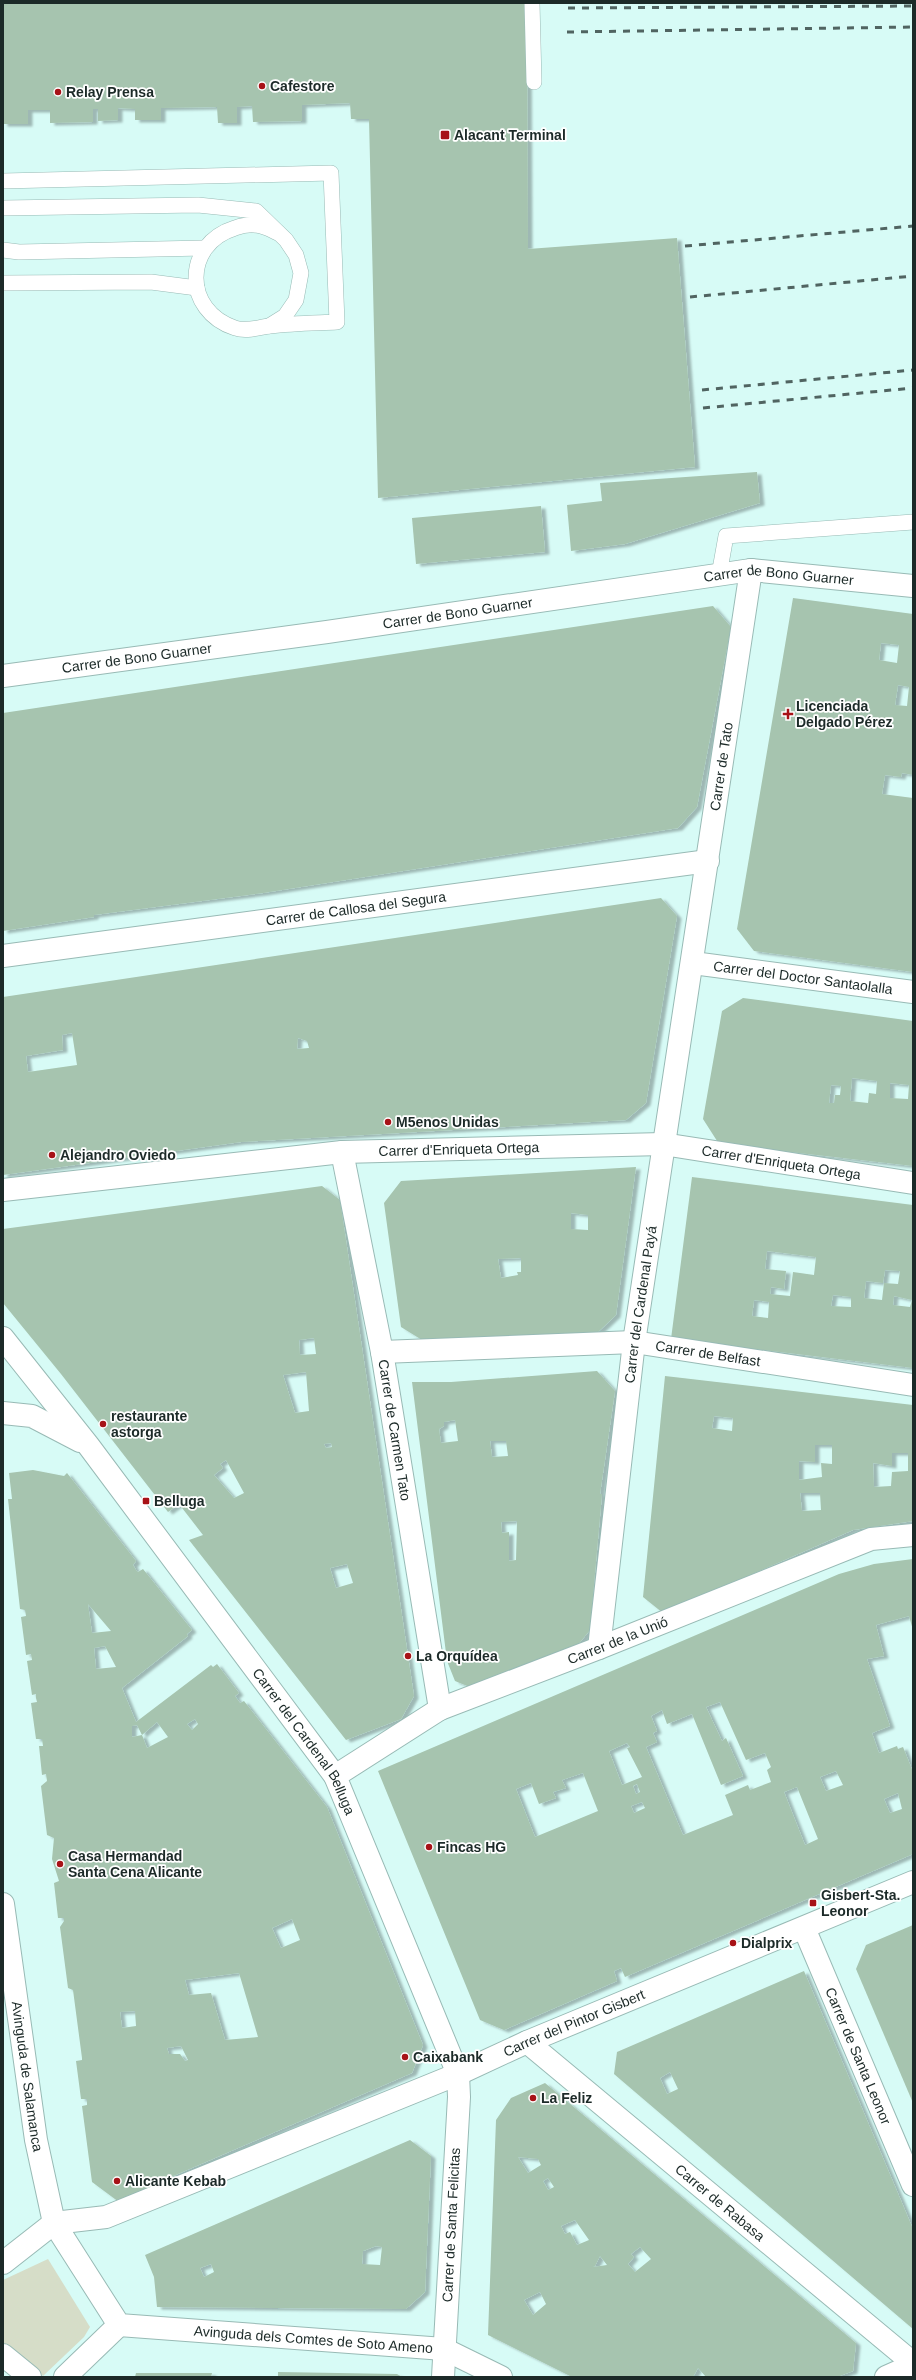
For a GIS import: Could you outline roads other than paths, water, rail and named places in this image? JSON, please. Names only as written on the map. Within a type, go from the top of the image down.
[{"type":"street","name":"Carrer de Bono Guarner","points":[[3,676],[327,632],[751,570],[913,586]]},
{"type":"street","name":"Carrer de Tato","points":[[693,963],[751,570]]},
{"type":"street","name":"Carrer de Callosa del Segura","points":[[3,956],[708,861]]},
{"type":"street","name":"Carrer del Doctor Santaolalla","points":[[693,963],[913,992]]},
{"type":"street","name":"Carrer del Cardenal Payá","points":[[599,1648],[634,1342],[663,1144],[693,963]]},
{"type":"street","name":"Carrer d'Enriqueta Ortega","points":[[3,1190],[342,1152],[663,1144],[913,1183]]},
{"type":"street","name":"Carrer de Carmen Tato","points":[[342,1152],[382,1352],[440,1709]]},
{"type":"street","name":"Carrer del Cardenal Belluga","points":[[3,1338],[88,1445],[335,1776],[458,2074]]},
{"type":"street","name":"Carrer de Belfast","points":[[382,1352],[634,1342],[913,1385]]},
{"type":"street","name":"Carrer del Cardenal Belluga","points":[[3,1412],[32,1416],[88,1445]]},
{"type":"street","name":"Carrer de la Unió","points":[[335,1776],[440,1709],[599,1648],[871,1539],[913,1535]]},
{"type":"street","name":"Carrer del Pintor Gisbert","points":[[54,2223],[106,2217],[458,2074],[527,2042],[913,1882]]},
{"type":"street","name":"Avinguda de Salamanca","points":[[3,1905],[36,2140],[54,2223]]},
{"type":"street","name":"Carrer de Santa Leonor","points":[[804,1928],[913,2185]]},
{"type":"street","name":"Carrer de Rabasa","points":[[527,2042],[913,2364]]},
{"type":"street","name":"Carrer de Santa Felicitas","points":[[443,2377],[459,2105],[458,2074]]},
{"type":"street","points":[[3,2263],[54,2223],[119,2325],[65,2377]]},
{"type":"street","name":"Avinguda dels Comtes de Soto Ameno","points":[[119,2325],[444,2349],[501,2377]]},
{"type":"street","points":[[3,2355],[30,2377]]},
{"type":"street","points":[[886,2377],[913,2364]]},
{"type":"lane","points":[[532,3],[534,82]]},
{"type":"lane","points":[[3,181],[331,173],[337,322],[269,326],[254,329],[236,329],[216,319],[204,305],[197,288],[196,266],[204,248],[222,232],[244,225],[261,226],[278,233]]},
{"type":"lane","points":[[3,208],[198,205],[256,212],[286,240],[296,255],[301,273],[296,300],[285,316],[269,326]]},
{"type":"lane","points":[[3,250],[19,252],[204,248]]},
{"type":"lane","points":[[3,283],[151,282],[197,288]]},
{"type":"lane","points":[[719,575],[726,536],[913,522]]},
{"type":"railway","points":[[568,8],[913,6]]},
{"type":"railway","points":[[567,32],[913,27]]},
{"type":"railway","points":[[685,246],[913,226]]},
{"type":"railway","points":[[690,297],[913,276]]},
{"type":"railway","points":[[702,390],[913,370]]},
{"type":"railway","points":[[703,408],[913,388]]},
{"type":"place","name":"Cafestore","points":[[262,86]]},
{"type":"place","name":"Relay Prensa","points":[[58,92]]},
{"type":"place","name":"Alacant Terminal","points":[[445,135]]},
{"type":"place","name":"Licenciada Delgado Pérez","points":[[788,714]]},
{"type":"place","name":"M5enos Unidas","points":[[388,1122]]},
{"type":"place","name":"Alejandro Oviedo","points":[[52,1155]]},
{"type":"place","name":"restaurante astorga","points":[[103,1424]]},
{"type":"place","name":"Belluga","points":[[146,1501]]},
{"type":"place","name":"La Orquídea","points":[[408,1656]]},
{"type":"place","name":"Fincas HG","points":[[429,1847]]},
{"type":"place","name":"Casa Hermandad Santa Cena Alicante","points":[[60,1864]]},
{"type":"place","name":"Gisbert-Sta. Leonor","points":[[813,1903]]},
{"type":"place","name":"Dialprix","points":[[733,1943]]},
{"type":"place","name":"Caixabank","points":[[405,2057]]},
{"type":"place","name":"La Feliz","points":[[533,2098]]},
{"type":"place","name":"Alicante Kebab","points":[[117,2181]]}]
